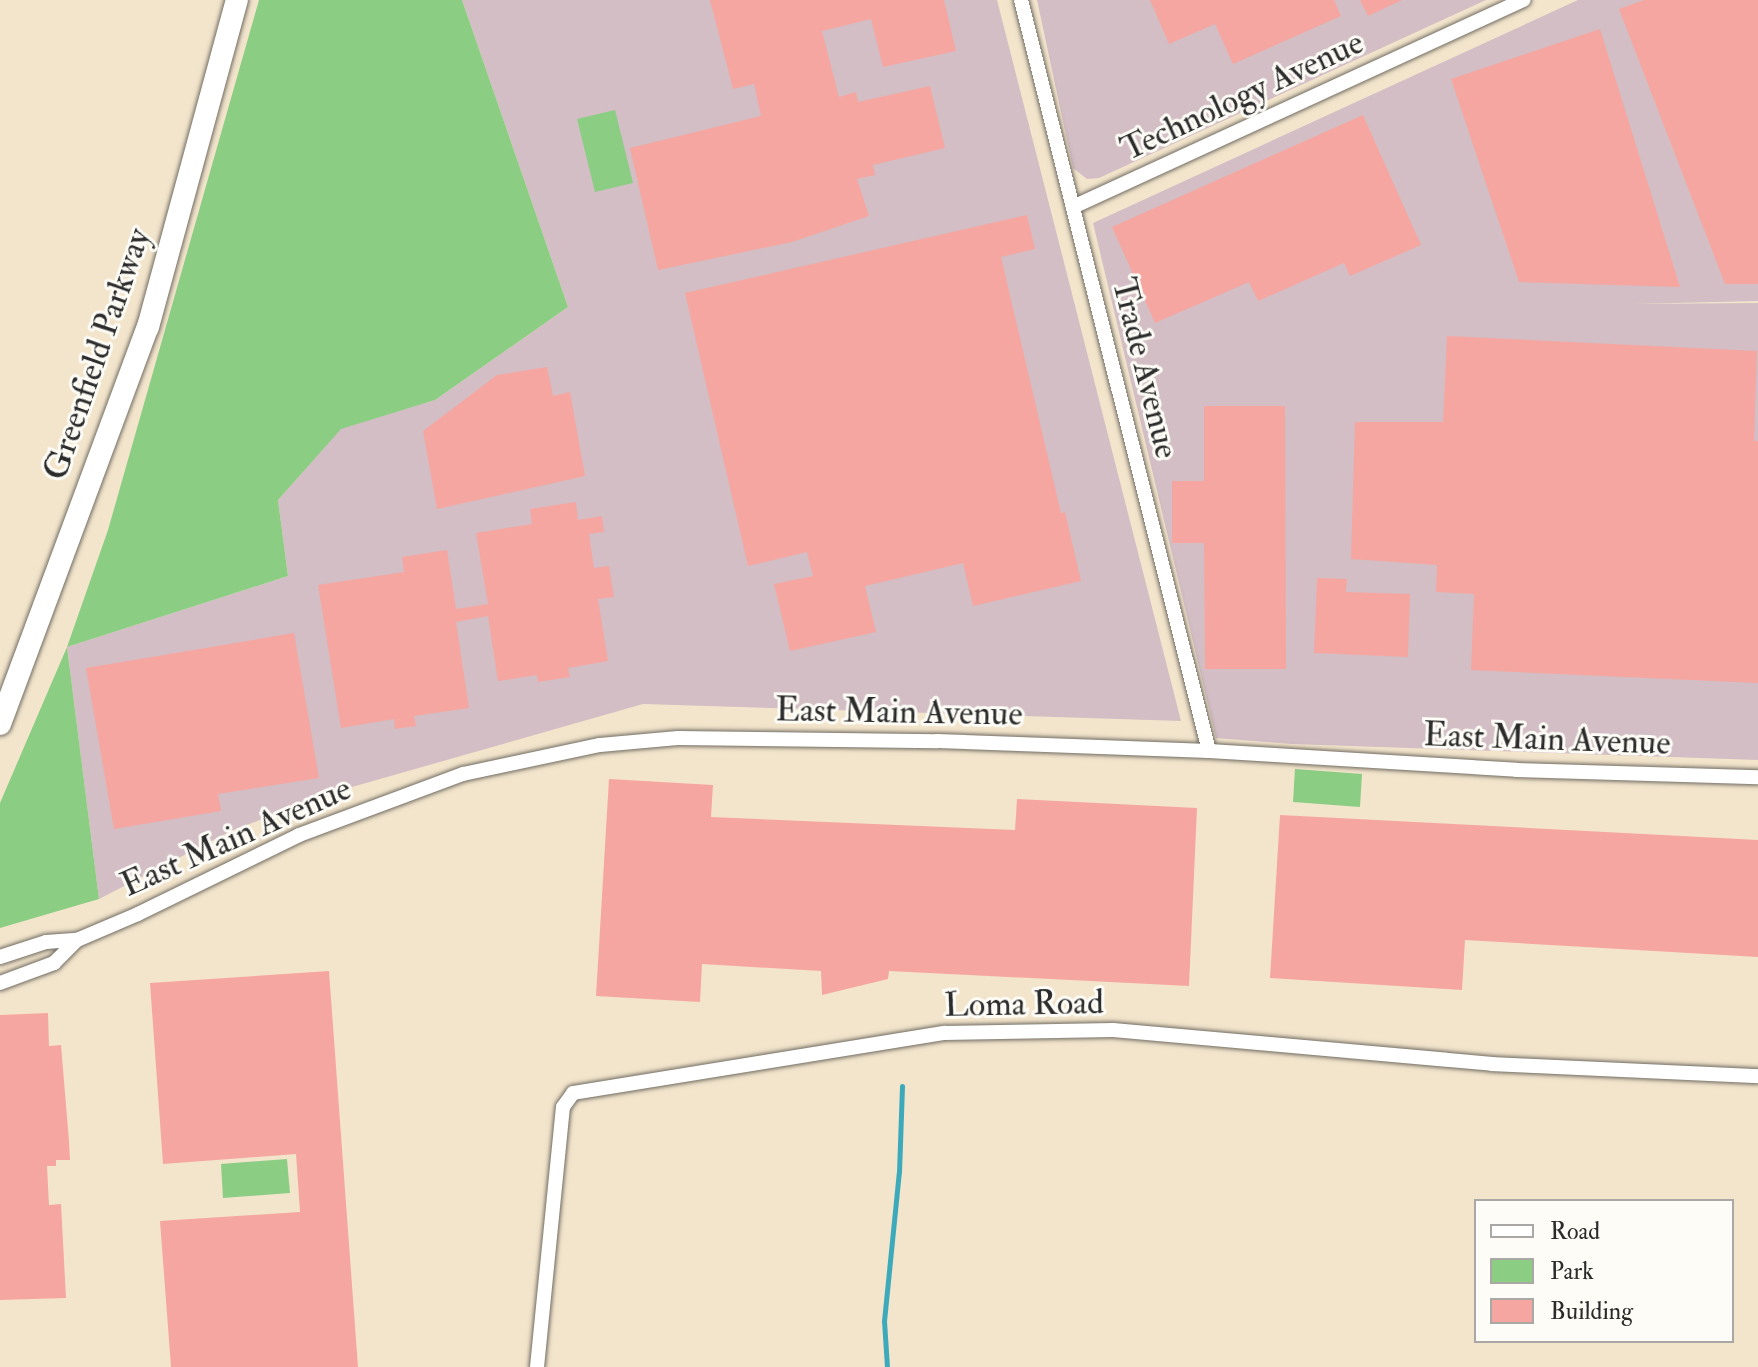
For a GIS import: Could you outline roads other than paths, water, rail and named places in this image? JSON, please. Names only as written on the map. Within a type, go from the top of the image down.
[{"type":"main road","name":"Greenfield Parkway","points":[[0,724],[148,327],[237,0]]},
{"type":"street","name":"Trade Avenue","points":[[1021,0],[1209,751]]},
{"type":"street","name":"Technology Avenue","points":[[1073,207],[1524,0]]},
{"type":"street","name":"East Main Avenue","points":[[0,957],[46,942],[77,940],[138,914],[299,835],[463,774],[600,745],[678,738],[922,740],[1209,751],[1516,770],[1758,777]]},
{"type":"street","name":"East Main Avenue","points":[[0,983],[54,963],[77,940]]},
{"type":"street","name":"Loma Road","points":[[537,1367],[563,1107],[573,1093],[944,1033],[1113,1030],[1492,1064],[1758,1076]]},
{"type":"waterway","points":[[887,1367],[884,1321],[899,1172],[902,1086]]}]
